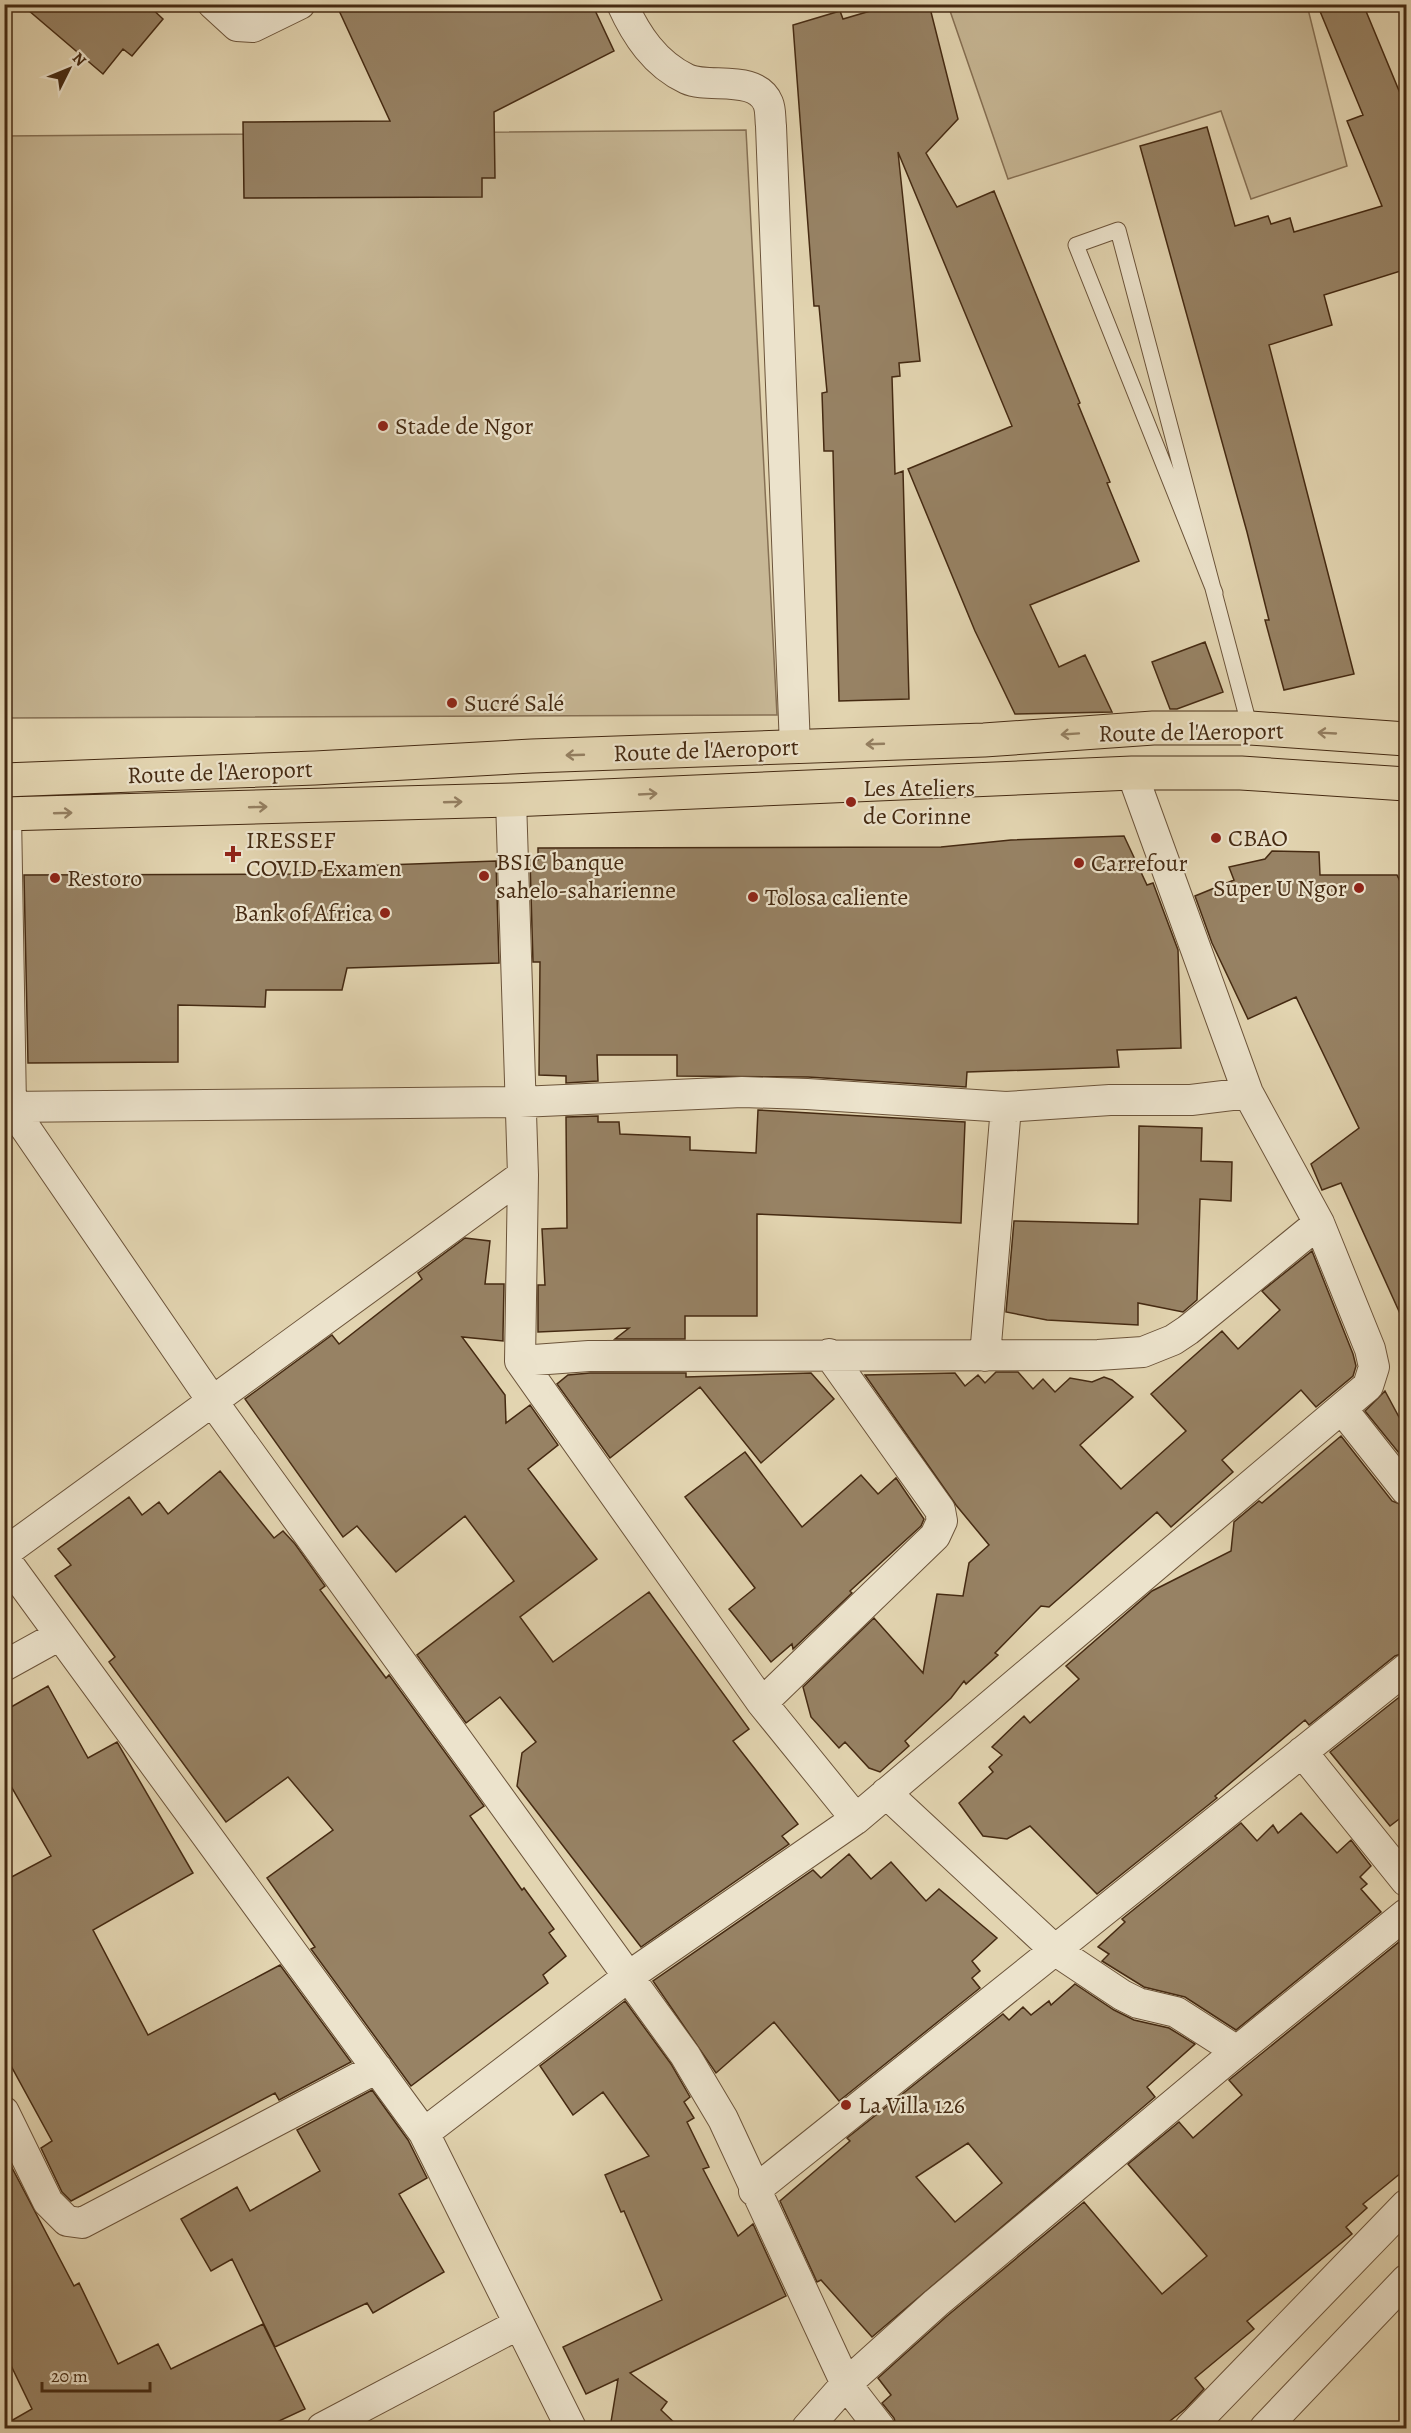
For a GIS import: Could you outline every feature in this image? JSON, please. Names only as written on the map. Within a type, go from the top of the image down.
[{"type":"highway","name":"Route de l'Aeroport","points":[[4,780],[315,768],[532,756],[984,740],[1153,728],[1250,728],[1392,737]]},
{"type":"highway","name":"Route de l'Aeroport","points":[[5,814],[511,800],[1132,773],[1241,773],[1407,784]]},
{"type":"street","points":[[213,4],[237,26],[253,27],[300,4]]},
{"type":"street","points":[[622,4],[636,37],[653,55],[688,80],[746,86],[760,94],[768,103],[771,126],[795,747]]},
{"type":"street","points":[[1392,737],[1407,720]]},
{"type":"street","points":[[424,2133],[629,1976],[855,1819],[1368,1386],[1374,1360],[1319,1222],[1248,1093],[1132,773]]},
{"type":"street","points":[[511,800],[523,1175],[520,1361],[762,1703],[855,1819]]},
{"type":"street","points":[[5,814],[8,1107],[213,1402],[685,2055],[723,2119],[754,2191],[846,2384],[880,2428]]},
{"type":"street","points":[[8,1107],[520,1102],[742,1092],[1006,1107],[1110,1100],[1191,1100],[1248,1093]]},
{"type":"street","points":[[986,1356],[1006,1107]]},
{"type":"street","points":[[4,1553],[523,1175]]},
{"type":"street","points":[[520,1361],[589,1356],[829,1354],[986,1356],[1098,1355],[1143,1352],[1188,1330],[1319,1222]]},
{"type":"street","points":[[762,1703],[935,1536],[942,1521],[940,1510],[829,1354]]},
{"type":"street","points":[[1342,1409],[1407,1490]]},
{"type":"street","points":[[4,1558],[424,2133],[571,2428]]},
{"type":"street","points":[[4,1666],[60,1635]]},
{"type":"street","points":[[754,2191],[1407,1670]]},
{"type":"street","points":[[1302,1752],[1407,1881]]},
{"type":"street","points":[[886,1793],[1056,1951],[1122,1995],[1138,2003],[1176,2012],[1238,2051]]},
{"type":"street","points":[[807,2428],[846,2384],[936,2303],[1238,2051],[1407,1914]]},
{"type":"street","points":[[4,2112],[48,2202],[67,2221],[82,2223],[377,2068]]},
{"type":"street","points":[[1190,2428],[1407,2205]]},
{"type":"street","points":[[1269,2427],[1407,2280]]},
{"type":"street","points":[[322,2428],[519,2324]]},
{"type":"lane","points":[[1215,593],[1076,245],[1118,230],[1215,593],[1250,728]]},
{"type":"shaded area","points":[[948,5],[1307,5],[1347,166],[1251,199],[1221,111],[1008,179]]},
{"type":"shaded area","name":"Stade de Ngor","points":[[746,130],[777,715],[5,718],[4,136]]},
{"type":"building","points":[[21,4],[147,4],[163,19],[132,56],[123,49],[103,74]]},
{"type":"building","points":[[336,4],[592,4],[614,51],[494,112],[495,178],[482,178],[482,197],[244,198],[243,122],[390,121]]},
{"type":"building","points":[[894,4],[929,4],[958,119],[926,153],[957,207],[994,191],[1080,403],[1078,404],[1110,482],[1107,483],[1139,561],[1030,605],[1059,667],[1085,655],[1112,712],[1015,714],[975,631],[908,469],[1012,426],[898,152],[920,361],[899,363],[900,376],[892,377],[895,474],[903,471],[909,699],[839,701],[833,451],[824,451],[822,393],[827,392],[819,306],[814,306],[793,25],[840,11],[843,19]]},
{"type":"building","points":[[1317,4],[1363,4],[1407,110],[1407,269],[1324,295],[1332,325],[1269,345],[1354,674],[1284,690],[1265,620],[1269,620],[1247,532],[1140,146],[1207,127],[1235,226],[1268,216],[1271,224],[1290,218],[1294,232],[1382,206],[1347,121],[1363,115]]},
{"type":"building","points":[[1205,642],[1223,692],[1177,709],[1170,709],[1152,662]]},
{"type":"building","points":[[1124,836],[1147,885],[1153,883],[1178,950],[1181,1048],[1117,1050],[1119,1067],[967,1072],[966,1087],[808,1077],[677,1076],[677,1055],[597,1055],[598,1081],[566,1083],[566,1076],[539,1075],[540,962],[533,962],[530,860],[538,860],[538,848],[941,847],[1011,840]]},
{"type":"building","points":[[1272,851],[1319,852],[1320,875],[1397,875],[1407,896],[1407,1329],[1341,1183],[1322,1190],[1311,1164],[1359,1128],[1296,997],[1248,1019],[1212,943],[1195,896],[1234,880],[1229,867],[1265,859]]},
{"type":"building","points":[[496,861],[499,963],[347,968],[342,990],[266,990],[265,1007],[178,1005],[178,1062],[28,1063],[24,875],[292,874],[357,866]]},
{"type":"building","points":[[758,1110],[965,1122],[961,1223],[757,1214],[757,1316],[685,1316],[685,1339],[615,1339],[629,1328],[538,1332],[538,1285],[545,1285],[542,1229],[567,1228],[566,1117],[598,1116],[598,1122],[619,1122],[620,1134],[690,1137],[690,1150],[756,1153]]},
{"type":"building","points":[[1139,1126],[1202,1128],[1201,1161],[1232,1162],[1231,1201],[1200,1199],[1197,1300],[1183,1312],[1138,1303],[1138,1325],[1047,1320],[1006,1312],[1014,1221],[1138,1224]]},
{"type":"building","points":[[465,1238],[490,1241],[485,1284],[504,1284],[503,1341],[462,1337],[505,1395],[506,1423],[530,1405],[558,1445],[528,1469],[597,1559],[520,1617],[553,1662],[649,1592],[749,1729],[733,1741],[798,1824],[782,1836],[789,1844],[641,1947],[517,1786],[522,1753],[536,1742],[500,1697],[466,1723],[417,1655],[514,1581],[465,1516],[396,1572],[357,1526],[343,1537],[245,1399],[332,1335],[339,1344],[422,1279],[418,1273]]},
{"type":"building","points":[[1312,1251],[1353,1354],[1356,1366],[1353,1376],[1316,1407],[1301,1390],[1222,1460],[1233,1472],[1171,1527],[1157,1512],[1049,1607],[1041,1606],[995,1653],[998,1655],[966,1684],[964,1681],[951,1698],[905,1741],[909,1746],[880,1772],[869,1768],[845,1742],[839,1748],[811,1717],[803,1687],[874,1618],[923,1673],[937,1594],[963,1596],[969,1563],[989,1545],[956,1505],[865,1375],[955,1373],[965,1386],[978,1375],[985,1383],[996,1372],[1018,1372],[1033,1389],[1043,1379],[1055,1392],[1070,1378],[1092,1382],[1104,1377],[1112,1380],[1133,1397],[1080,1445],[1121,1489],[1186,1431],[1151,1394],[1222,1331],[1238,1349],[1280,1310],[1262,1291]]},
{"type":"building","points":[[686,1373],[686,1377],[811,1373],[834,1399],[761,1463],[700,1387],[610,1458],[557,1384],[568,1375]]},
{"type":"building","points":[[1385,1391],[1407,1432],[1407,1463],[1365,1411]]},
{"type":"building","points":[[1341,1436],[1392,1501],[1407,1507],[1407,1652],[1395,1656],[1309,1725],[1305,1720],[1215,1796],[1217,1798],[1097,1894],[1030,1826],[1007,1839],[983,1836],[959,1803],[993,1772],[989,1767],[1002,1755],[992,1747],[1024,1716],[1030,1723],[1079,1679],[1066,1666],[1152,1591],[1231,1551],[1234,1522],[1259,1501],[1262,1503]]},
{"type":"building","points":[[745,1452],[802,1527],[861,1475],[878,1494],[896,1478],[924,1519],[921,1526],[850,1591],[852,1593],[793,1649],[792,1644],[771,1662],[729,1609],[755,1588],[685,1497]]},
{"type":"building","points":[[220,1471],[274,1538],[283,1531],[295,1544],[325,1586],[320,1590],[386,1678],[389,1675],[484,1806],[470,1816],[522,1890],[524,1888],[554,1929],[549,1933],[566,1956],[543,1975],[548,1983],[411,2086],[311,1949],[315,1947],[267,1878],[333,1830],[288,1777],[226,1822],[109,1662],[115,1657],[55,1576],[71,1565],[58,1549],[129,1497],[142,1515],[159,1502],[168,1514]]},
{"type":"building","points":[[48,1686],[88,1758],[117,1742],[193,1873],[93,1930],[148,2035],[280,1965],[351,2062],[279,2100],[275,2093],[71,2201],[62,2192],[41,2148],[52,2141],[4,2053],[4,1881],[51,1856],[4,1774],[4,1711]]},
{"type":"building","points":[[1407,1691],[1407,1813],[1390,1826],[1330,1752]]},
{"type":"building","points":[[1301,1813],[1337,1853],[1351,1840],[1371,1866],[1360,1877],[1367,1884],[1361,1889],[1381,1912],[1236,2030],[1185,1997],[1144,1987],[1102,1961],[1109,1954],[1098,1947],[1125,1922],[1122,1919],[1241,1823],[1257,1841],[1273,1825],[1278,1833]]},
{"type":"building","points":[[849,1854],[871,1879],[891,1862],[926,1901],[939,1889],[997,1938],[972,1961],[980,1971],[972,1978],[980,1988],[839,2101],[774,2022],[716,2073],[653,1981],[813,1870],[821,1878]]},
{"type":"building","points":[[1404,1938],[1407,1940],[1407,2168],[1363,2204],[1367,2208],[1346,2227],[1352,2234],[1247,2321],[1254,2329],[1195,2378],[1204,2389],[1185,2409],[1161,2428],[897,2428],[894,2418],[882,2403],[891,2395],[878,2378],[947,2316],[1084,2202],[1162,2294],[1207,2256],[1128,2164],[1179,2122],[1193,2138],[1242,2095],[1229,2080]]},
{"type":"building","points":[[1075,1984],[1114,2010],[1134,2020],[1169,2028],[1195,2044],[1147,2087],[1155,2097],[872,2337],[821,2280],[817,2282],[780,2201],[850,2141],[847,2138],[1003,2014],[1009,2020],[1023,2007],[1031,2015],[1049,2001],[1051,2005]],"holes":[[[968,2143],[1002,2183],[955,2222],[916,2177]]]},
{"type":"building","points":[[625,2001],[671,2064],[690,2097],[684,2102],[694,2118],[687,2122],[709,2167],[703,2169],[738,2236],[753,2224],[786,2296],[630,2373],[667,2402],[661,2410],[680,2428],[610,2428],[618,2379],[586,2394],[563,2347],[662,2300],[624,2211],[621,2212],[605,2175],[649,2156],[603,2092],[573,2115],[540,2066]]},
{"type":"building","points":[[372,2090],[408,2140],[427,2178],[399,2194],[444,2272],[373,2313],[367,2303],[275,2347],[232,2259],[211,2271],[181,2219],[237,2187],[250,2211],[320,2171],[297,2130]]},
{"type":"building","points":[[10,2164],[74,2286],[79,2283],[118,2364],[158,2344],[171,2369],[263,2324],[305,2409],[264,2428],[4,2428],[4,2425],[32,2409],[4,2351],[4,2168]]},
{"type":"place","name":"Stade de Ngor","points":[[383,426]]},
{"type":"place","name":"Sucré Salé","points":[[452,703]]},
{"type":"place","name":"Les Ateliers de Corinne","points":[[851,802]]},
{"type":"place","name":"CBAO","points":[[1216,838]]},
{"type":"place","name":"IRESSEF COVID Examen","points":[[233,854]]},
{"type":"place","name":"Carrefour","points":[[1079,863]]},
{"type":"place","name":"BSIC banque sahelo-saharienne","points":[[484,876]]},
{"type":"place","name":"Restoro","points":[[55,878]]},
{"type":"place","name":"Super U Ngor","points":[[1359,888]]},
{"type":"place","name":"Tolosa caliente","points":[[753,897]]},
{"type":"place","name":"Bank of Africa","points":[[385,913]]},
{"type":"place","name":"La Villa 126","points":[[846,2105]]}]
